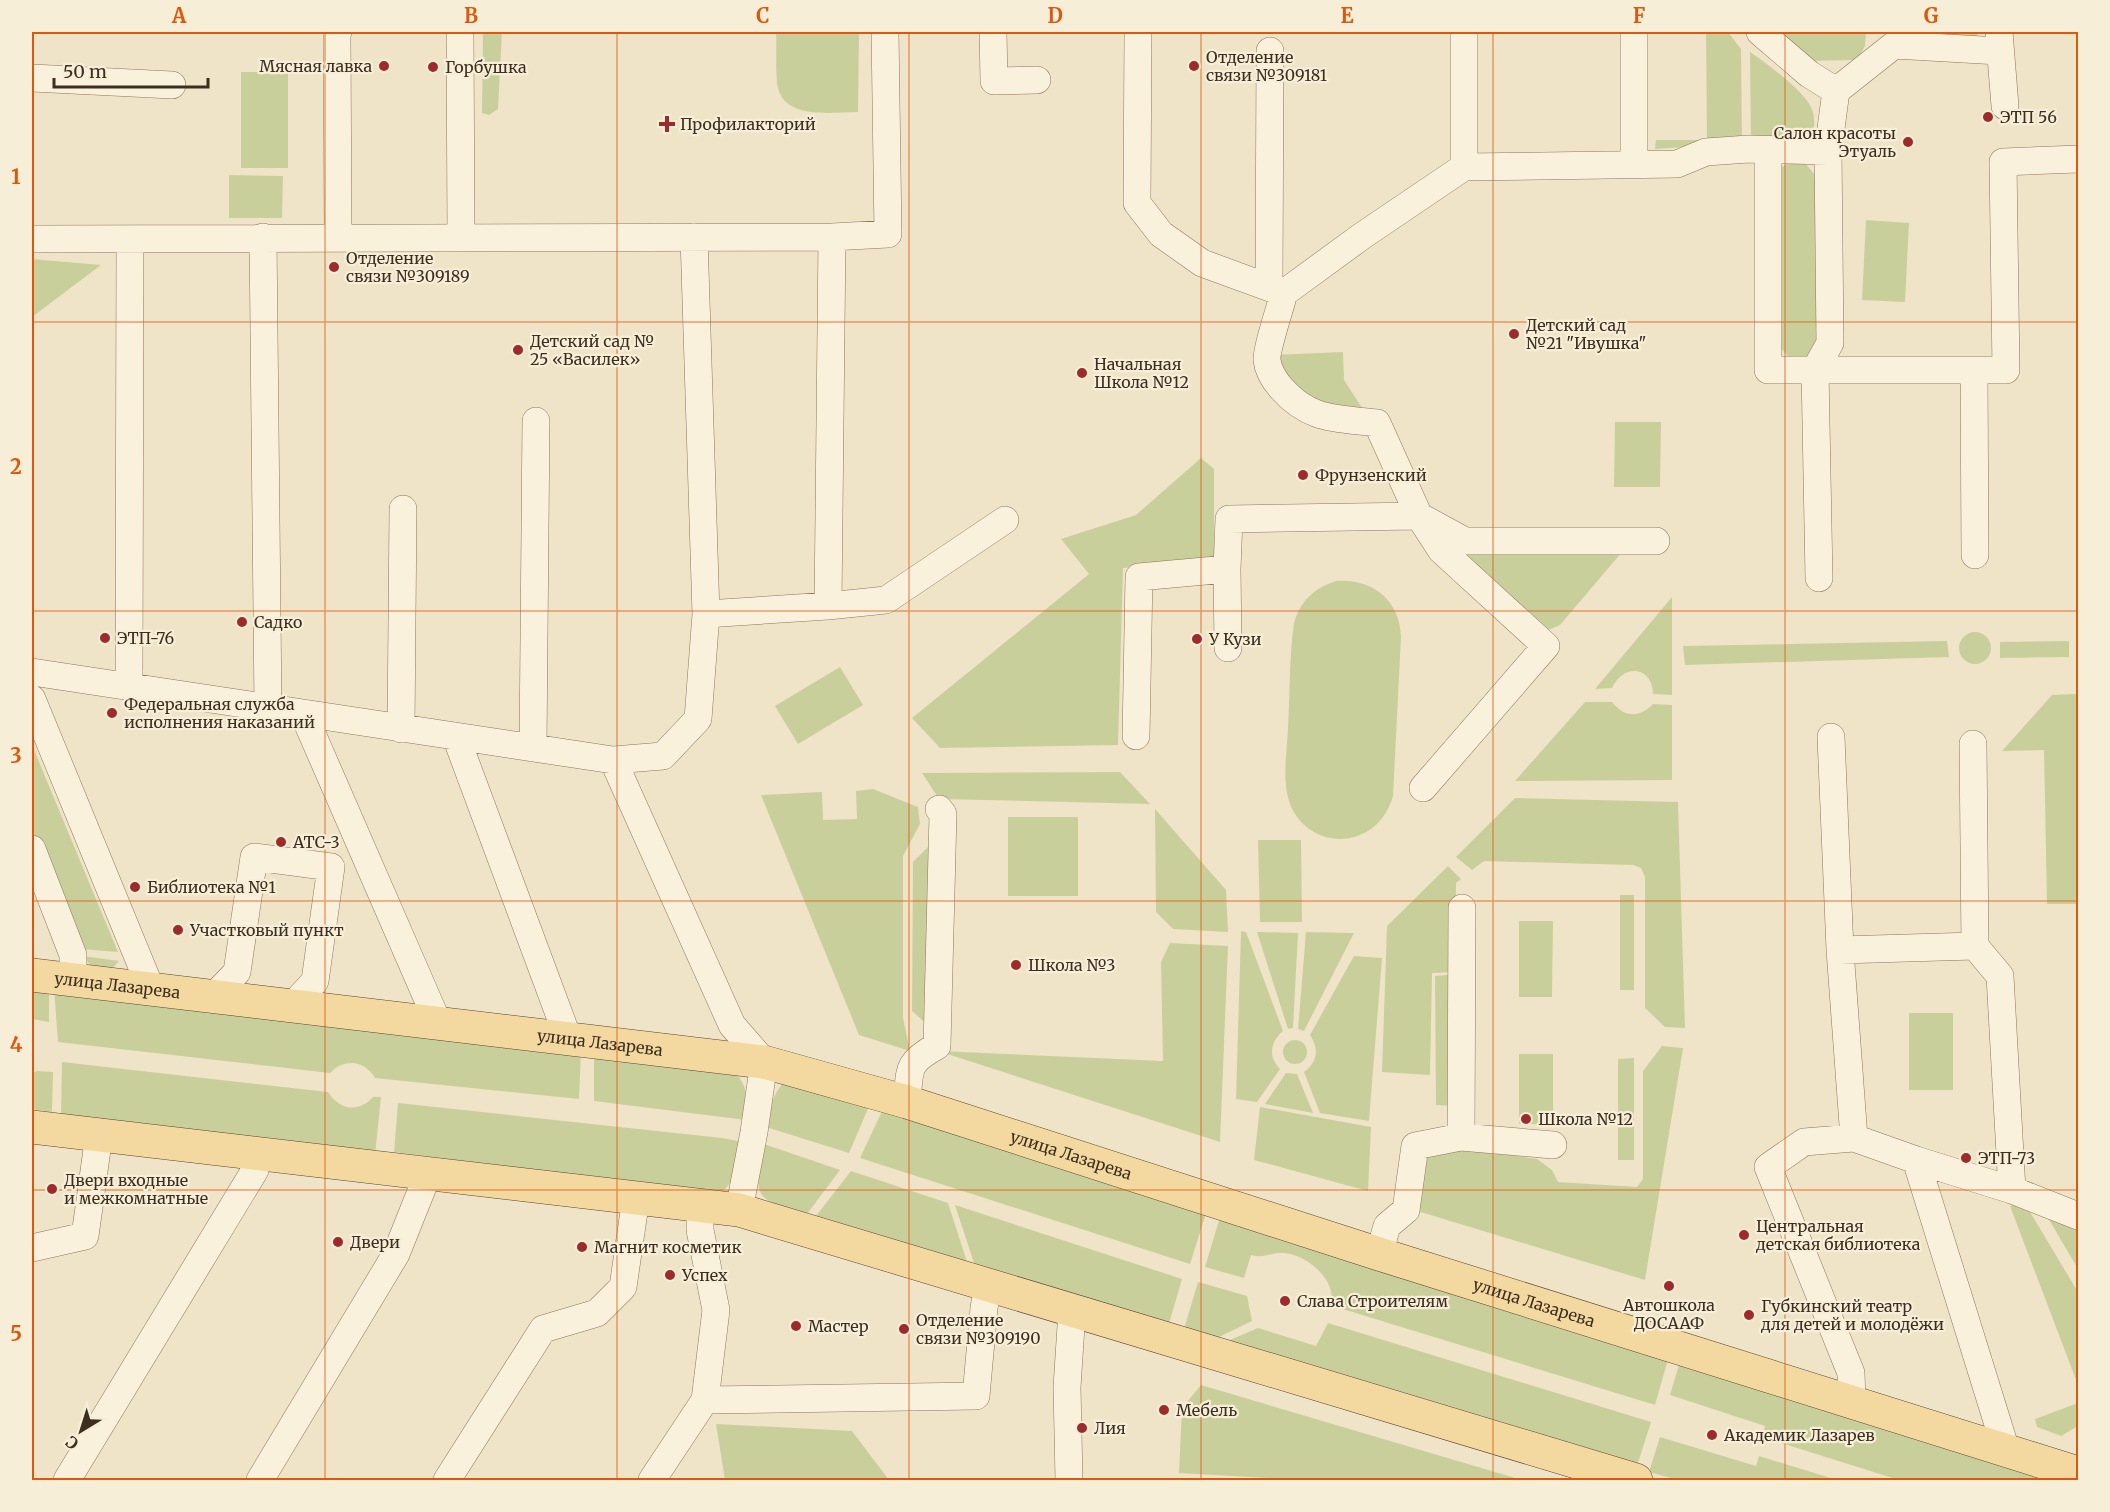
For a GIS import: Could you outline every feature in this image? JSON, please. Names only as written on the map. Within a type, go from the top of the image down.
[{"type":"main road","name":"улица Лазарева","points":[[32,975],[764,1062],[907,1102],[1379,1254],[2079,1473]]},
{"type":"main road","points":[[32,1127],[739,1210],[1636,1480]]},
{"type":"street","points":[[338,32],[338,238]]},
{"type":"street","points":[[460,32],[461,238]]},
{"type":"street","points":[[32,239],[832,237],[888,234],[885,32]]},
{"type":"street","points":[[993,32],[994,81],[1037,80]]},
{"type":"street","points":[[1138,32],[1137,203],[1161,234],[1202,263],[1277,290]]},
{"type":"street","points":[[1464,32],[1464,167]]},
{"type":"street","points":[[1634,32],[1634,164]]},
{"type":"street","points":[[1760,32],[1809,74],[1836,91]]},
{"type":"street","points":[[1818,578],[1815,370],[1830,343],[1828,151],[1836,91],[1894,45],[1999,41],[2005,106]]},
{"type":"street","points":[[1270,51],[1277,290],[1266,359],[1274,380],[1290,398],[1310,412],[1329,417],[1377,423],[1419,516],[1440,550],[1546,646],[1423,788]]},
{"type":"street","points":[[32,78],[172,85]]},
{"type":"street","points":[[1277,290],[1464,167],[1677,164],[1706,152],[1749,149],[1828,151]]},
{"type":"street","points":[[1768,150],[1768,370],[2006,370],[2003,162],[2079,159]]},
{"type":"street","points":[[263,237],[268,708]]},
{"type":"street","points":[[32,672],[613,760],[663,756],[698,719],[706,614],[694,237]]},
{"type":"street","points":[[828,606],[832,237]]},
{"type":"street","points":[[129,687],[130,239]]},
{"type":"street","points":[[1974,370],[1975,555]]},
{"type":"street","points":[[533,748],[536,421]]},
{"type":"street","points":[[401,729],[403,509]]},
{"type":"street","points":[[1228,648],[1228,519],[1419,516],[1465,541],[1656,541]]},
{"type":"street","points":[[706,614],[886,600],[1005,520]]},
{"type":"street","points":[[1137,736],[1139,577],[1227,569]]},
{"type":"street","points":[[32,699],[151,989]]},
{"type":"street","points":[[303,713],[438,1023]]},
{"type":"street","points":[[456,737],[568,1038]]},
{"type":"street","points":[[1831,737],[1840,950],[1854,1138]]},
{"type":"street","points":[[1973,744],[1976,946],[2000,976],[2012,1190]]},
{"type":"street","points":[[613,760],[732,1025],[764,1062],[739,1210]]},
{"type":"street","points":[[907,1102],[910,1070],[917,1057],[937,1046],[943,814],[939,809]]},
{"type":"street","points":[[32,849],[73,955],[73,980]]},
{"type":"street","points":[[213,997],[237,972],[254,857],[331,867],[315,981],[292,1006]]},
{"type":"street","points":[[1461,1137],[1462,908]]},
{"type":"street","points":[[1840,950],[1976,946]]},
{"type":"street","points":[[32,1248],[85,1236],[99,1135]]},
{"type":"street","points":[[1379,1254],[1387,1226],[1406,1210],[1415,1146],[1461,1137],[1553,1145]]},
{"type":"street","points":[[1851,1402],[1851,1373],[1768,1167],[1804,1142],[1854,1138],[2012,1190],[2079,1216]]},
{"type":"street","points":[[67,1480],[255,1170],[257,1154]]},
{"type":"street","points":[[1917,1160],[2006,1450]]},
{"type":"street","points":[[260,1480],[396,1254],[428,1174]]},
{"type":"street","points":[[447,1480],[543,1329],[597,1313],[623,1287],[636,1198]]},
{"type":"street","points":[[652,1480],[705,1400],[716,1310],[700,1230],[700,1206]]},
{"type":"street","points":[[705,1400],[976,1396],[988,1286]]},
{"type":"street","points":[[1069,1480],[1067,1387],[1072,1311]]},
{"type":"green space","points":[[483,32],[502,32],[498,109],[489,115],[482,113]]},
{"type":"green space","points":[[776,32],[859,32],[858,112],[812,112],[790,105],[778,88]]},
{"type":"green space","points":[[1706,32],[1728,32],[1741,49],[1742,143],[1655,149],[1656,140],[1707,140]]},
{"type":"green space","points":[[1786,32],[1866,32],[1865,46],[1860,55],[1853,60],[1805,61],[1786,40]]},
{"type":"green space","points":[[1913,32],[1981,32],[1974,38]]},
{"type":"green space","points":[[1750,52],[1784,77],[1807,100],[1813,111],[1814,119],[1810,139],[1751,144]]},
{"type":"green space","points":[[241,72],[288,72],[288,168],[241,168]]},
{"type":"green space","points":[[1788,163],[1806,164],[1814,174],[1816,183],[1818,343],[1806,360],[1789,358],[1778,344],[1781,168]]},
{"type":"green space","points":[[229,175],[283,176],[282,218],[229,218]]},
{"type":"green space","points":[[1866,220],[1909,223],[1905,302],[1862,300]]},
{"type":"green space","points":[[32,259],[101,265],[32,317]]},
{"type":"green space","points":[[1343,352],[1344,380],[1366,414],[1312,405],[1288,385],[1273,355]]},
{"type":"green space","points":[[1615,422],[1661,422],[1660,487],[1614,487]]},
{"type":"green space","points":[[1201,458],[1214,469],[1214,562],[1123,568],[1118,745],[940,748],[912,718],[1089,574],[1061,539],[1136,515]]},
{"type":"green space","points":[[1622,552],[1560,625],[1551,629],[1544,629],[1458,553]]},
{"type":"green space","points":[[1336,581],[1361,583],[1382,594],[1395,612],[1401,637],[1393,796],[1384,816],[1374,827],[1354,837],[1344,839],[1334,839],[1314,832],[1299,819],[1289,801],[1285,775],[1294,623],[1300,608],[1309,596],[1321,587]]},
{"type":"green space","points":[[1672,597],[1672,695],[1653,694],[1648,678],[1637,671],[1623,674],[1612,688],[1595,689]]},
{"type":"green space","points":[[1975,632],[1986,637],[1991,648],[1986,659],[1975,664],[1964,659],[1959,648],[1964,637]]},
{"type":"green space","points":[[1947,641],[1949,657],[1685,665],[1683,646]]},
{"type":"green space","points":[[2069,641],[2069,657],[2000,658],[2000,642]]},
{"type":"green space","points":[[840,667],[863,705],[798,744],[775,706]]},
{"type":"green space","points":[[2076,694],[2078,904],[2047,904],[2044,750],[2002,751],[2052,695]]},
{"type":"green space","points":[[1585,702],[1612,702],[1622,711],[1632,714],[1643,712],[1653,704],[1672,705],[1672,780],[1515,781]]},
{"type":"green space","points":[[32,745],[118,952],[80,949],[32,838]]},
{"type":"green space","points":[[1120,772],[1150,804],[939,799],[922,773]]},
{"type":"green space","points":[[873,789],[918,807],[920,824],[903,856],[903,1018],[910,1051],[859,1035],[761,795],[822,792],[823,820],[857,819],[856,791]]},
{"type":"green space","points":[[1515,798],[1678,802],[1685,1028],[1665,1027],[1645,1008],[1645,877],[1641,868],[1633,865],[1484,861],[1472,870],[1456,857]]},
{"type":"green space","points":[[1155,809],[1226,890],[1228,932],[1173,929],[1156,912]]},
{"type":"green space","points":[[1008,817],[1078,817],[1078,896],[1008,896]]},
{"type":"green space","points":[[1258,840],[1301,840],[1302,922],[1260,922]]},
{"type":"green space","points":[[931,844],[931,1028],[912,1011],[913,862]]},
{"type":"green space","points":[[1448,866],[1461,879],[1456,883],[1455,972],[1432,973],[1430,1075],[1382,1072],[1387,926]]},
{"type":"green space","points":[[1620,895],[1634,895],[1634,990],[1620,990]]},
{"type":"green space","points":[[1519,921],[1553,921],[1552,997],[1519,997]]},
{"type":"green space","points":[[1241,931],[1246,932],[1283,1031],[1275,1040],[1272,1050],[1274,1060],[1280,1069],[1257,1102],[1236,1099]]},
{"type":"green space","points":[[1257,932],[1298,933],[1293,1028],[1288,1029]]},
{"type":"green space","points":[[1306,932],[1354,933],[1304,1031],[1298,1029]]},
{"type":"green space","points":[[1170,943],[1228,946],[1220,1142],[938,1051],[1163,1061],[1161,962]]},
{"type":"green space","points":[[83,956],[119,961],[110,969],[100,970],[91,965]]},
{"type":"green space","points":[[1354,956],[1382,958],[1369,1121],[1320,1113],[1304,1072],[1312,1064],[1316,1055],[1315,1045],[1310,1035]]},
{"type":"green space","points":[[1456,974],[1458,1106],[1436,1105],[1435,976]]},
{"type":"green space","points":[[32,985],[49,987],[49,1022],[32,1019]]},
{"type":"green space","points":[[54,988],[581,1050],[579,1099],[375,1078],[366,1068],[354,1063],[342,1065],[330,1073],[58,1042]]},
{"type":"green space","points":[[1909,1013],[1953,1013],[1953,1090],[1909,1090]]},
{"type":"green space","points":[[1295,1040],[1300,1041],[1306,1047],[1306,1057],[1300,1063],[1295,1064],[1290,1063],[1284,1057],[1283,1052],[1284,1047],[1290,1041]]},
{"type":"green space","points":[[1662,1046],[1683,1048],[1645,1280],[1414,1210],[1421,1152],[1456,1146],[1537,1159],[1552,1170],[1558,1182],[1637,1187],[1643,1179],[1643,1071]]},
{"type":"green space","points":[[594,1052],[734,1072],[745,1089],[746,1120],[594,1101]]},
{"type":"green space","points":[[1519,1054],[1553,1054],[1553,1124],[1519,1124]]},
{"type":"green space","points":[[1634,1058],[1634,1160],[1618,1160],[1618,1059]]},
{"type":"green space","points":[[62,1062],[328,1092],[338,1103],[349,1107],[362,1106],[373,1097],[381,1097],[375,1155],[61,1115]]},
{"type":"green space","points":[[53,1072],[52,1112],[32,1109],[32,1073]]},
{"type":"green space","points":[[1286,1073],[1297,1074],[1313,1113],[1265,1104]]},
{"type":"green space","points":[[783,1083],[870,1104],[849,1153],[766,1127],[773,1099]]},
{"type":"green space","points":[[398,1103],[743,1142],[738,1174],[723,1191],[711,1192],[394,1152]]},
{"type":"green space","points":[[884,1107],[1207,1210],[1190,1264],[860,1158]]},
{"type":"green space","points":[[1260,1107],[1371,1127],[1368,1191],[1254,1160]]},
{"type":"green space","points":[[764,1144],[840,1170],[807,1214],[767,1200],[762,1194],[759,1176]]},
{"type":"green space","points":[[851,1171],[948,1203],[967,1262],[816,1216]]},
{"type":"green space","points":[[2024,1202],[2078,1292],[2078,1385],[2010,1206]]},
{"type":"green space","points":[[955,1205],[1182,1279],[1168,1327],[974,1263]]},
{"type":"green space","points":[[2044,1211],[2078,1225],[2078,1269]]},
{"type":"green space","points":[[1221,1214],[1669,1356],[1655,1405],[1333,1306],[1331,1290],[1323,1275],[1298,1256],[1278,1253],[1251,1255],[1244,1278],[1205,1267]]},
{"type":"green space","points":[[1198,1282],[1247,1296],[1252,1321],[1217,1338],[1184,1329]]},
{"type":"green space","points":[[1328,1323],[1651,1422],[1636,1469],[1223,1343],[1258,1328],[1316,1346]]},
{"type":"green space","points":[[1681,1358],[2055,1480],[1899,1480],[1762,1437],[1765,1426],[1670,1395]]},
{"type":"green space","points":[[1201,1385],[1522,1480],[1304,1480],[1179,1473],[1182,1408]]},
{"type":"green space","points":[[2078,1403],[2078,1426],[2061,1436],[2037,1427],[2035,1419]]},
{"type":"green space","points":[[716,1424],[852,1431],[889,1480],[725,1480]]},
{"type":"green space","points":[[1660,1437],[1756,1466],[1759,1456],[1837,1480],[1678,1480],[1649,1472]]},
{"type":"place","name":"Мясная лавка","points":[[384,66]]},
{"type":"place","name":"Отделение связи №309181","points":[[1194,66]]},
{"type":"place","name":"Горбушка","points":[[433,67]]},
{"type":"place","name":"ЭТП 56","points":[[1988,117]]},
{"type":"place","name":"Профилакторий","points":[[667,124]]},
{"type":"place","name":"Салон красоты Этуаль","points":[[1908,142]]},
{"type":"place","name":"Отделение связи №309189","points":[[334,267]]},
{"type":"place","name":"Детский сад №21 \"Ивушка\"","points":[[1514,334]]},
{"type":"place","name":"Детский сад № 25 «Василек»","points":[[518,350]]},
{"type":"place","name":"Начальная Школа №12","points":[[1082,373]]},
{"type":"place","name":"Фрунзенский","points":[[1303,475]]},
{"type":"place","name":"Садко","points":[[242,622]]},
{"type":"place","name":"ЭТП-76","points":[[105,638]]},
{"type":"place","name":"У Кузи","points":[[1197,639]]},
{"type":"place","name":"Федеральная служба исполнения наказаний","points":[[112,713]]},
{"type":"place","name":"АТС-3","points":[[281,842]]},
{"type":"place","name":"Библиотека №1","points":[[135,887]]},
{"type":"place","name":"Участковый пункт","points":[[178,930]]},
{"type":"place","name":"Школа №3","points":[[1016,965]]},
{"type":"place","name":"Школа №12","points":[[1526,1119]]},
{"type":"place","name":"ЭТП-73","points":[[1966,1158]]},
{"type":"place","name":"Двери входные и межкомнатные","points":[[52,1189]]},
{"type":"place","name":"Центральная детская библиотека","points":[[1744,1235]]},
{"type":"place","name":"Двери","points":[[338,1242]]},
{"type":"place","name":"Магнит косметик","points":[[582,1247]]},
{"type":"place","name":"Успех","points":[[670,1275]]},
{"type":"place","name":"Автошкола ДОСААФ","points":[[1669,1286]]},
{"type":"place","name":"Слава Строителям","points":[[1285,1301]]},
{"type":"place","name":"Губкинский театр для детей и молодёжи","points":[[1749,1315]]},
{"type":"place","name":"Мастер","points":[[796,1326]]},
{"type":"place","name":"Отделение связи №309190","points":[[904,1329]]},
{"type":"place","name":"Мебель","points":[[1164,1410]]},
{"type":"place","name":"Лия","points":[[1082,1428]]},
{"type":"place","name":"Академик Лазарев","points":[[1712,1435]]}]
